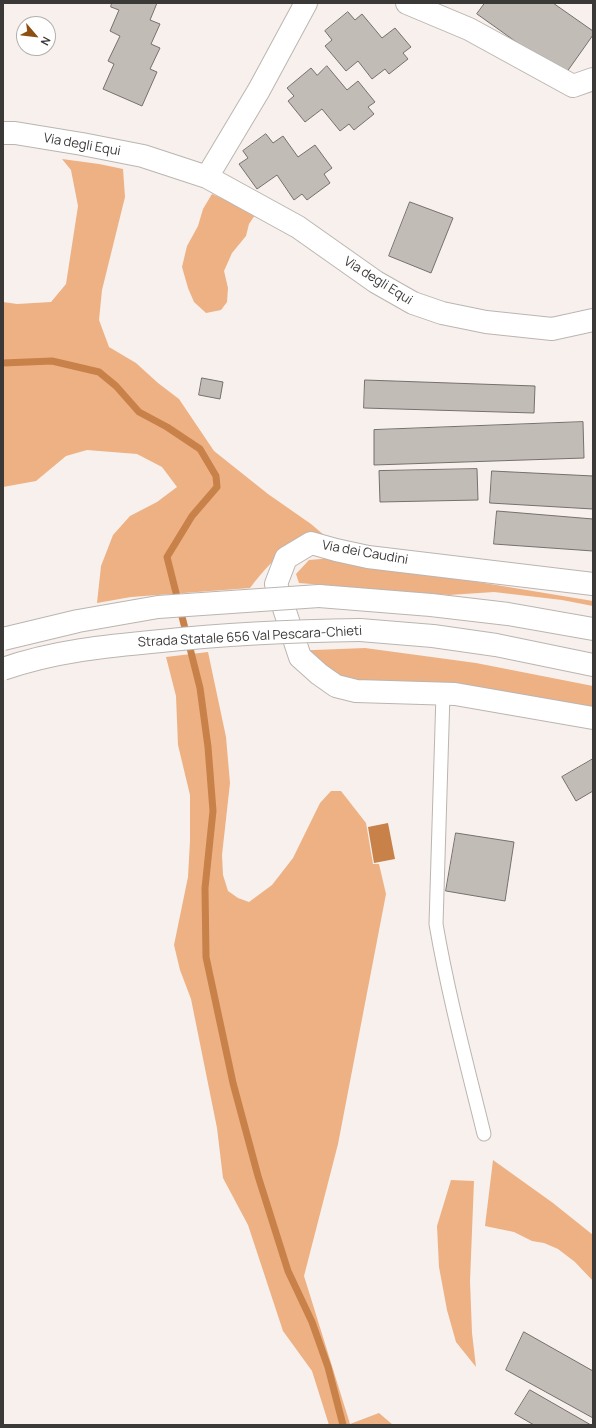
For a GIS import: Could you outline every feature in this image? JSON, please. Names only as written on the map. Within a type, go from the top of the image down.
[{"type":"main road","points":[[206,177],[259,90],[306,3]]},
{"type":"main road","points":[[407,3],[469,29],[573,86],[593,79]]},
{"type":"main road","name":"Via degli Equi","points":[[3,133],[15,133],[82,144],[143,156],[206,177],[298,227],[376,282],[413,303],[442,313],[500,324],[552,328],[593,320]]},
{"type":"main road","name":"Via dei Caudini","points":[[593,584],[368,557],[311,543],[286,558],[276,584],[300,657],[319,674],[336,686],[356,691],[455,694],[593,718]]},
{"type":"main road","points":[[3,639],[78,621],[158,607],[319,596],[477,610],[593,629]]},
{"type":"main road","name":"Strada Statale 656 Val Pescara-Chieti","points":[[3,669],[67,652],[117,645],[239,635],[360,630],[433,636],[496,645],[593,665]]},
{"type":"lane","points":[[443,694],[436,924],[465,1060],[484,1134]]},
{"type":"shaded area","points":[[62,159],[123,169],[125,197],[102,290],[99,320],[109,347],[136,363],[158,383],[179,399],[214,451],[268,494],[324,535],[300,541],[283,552],[260,575],[250,588],[131,597],[97,603],[101,566],[113,535],[130,516],[157,502],[177,487],[162,467],[137,454],[87,450],[66,456],[36,481],[3,487],[3,302],[17,304],[51,302],[66,284],[78,206],[71,170]]},
{"type":"shaded area","points":[[212,194],[242,207],[255,215],[249,224],[246,236],[232,253],[224,271],[228,288],[227,302],[221,310],[206,313],[194,302],[182,267],[187,246],[198,226],[203,209]]},
{"type":"shaded area","points":[[333,558],[593,601],[593,606],[562,600],[494,592],[449,595],[299,583],[296,574],[309,560]]},
{"type":"shaded area","points":[[365,648],[476,663],[593,686],[593,711],[336,686],[289,651]]},
{"type":"shaded area","points":[[208,652],[226,737],[230,783],[222,855],[223,875],[228,891],[238,898],[249,902],[272,885],[293,858],[320,803],[331,791],[341,791],[366,823],[373,864],[379,864],[386,894],[338,1144],[304,1276],[350,1424],[379,1413],[393,1425],[329,1425],[312,1371],[283,1331],[248,1225],[223,1178],[217,1128],[191,999],[180,970],[174,945],[188,877],[190,795],[178,745],[176,696],[166,657]]},
{"type":"shaded area","points":[[388,823],[395,859],[374,863],[368,827]]},
{"type":"shaded area","points":[[493,1160],[553,1203],[593,1235],[593,1281],[575,1262],[558,1249],[544,1243],[532,1241],[514,1232],[485,1226]]},
{"type":"shaded area","points":[[451,1180],[474,1181],[470,1281],[472,1333],[476,1367],[456,1342],[447,1310],[439,1267],[437,1226]]},
{"type":"building","points":[[112,3],[157,3],[150,20],[160,24],[151,44],[160,48],[150,69],[157,72],[142,106],[103,89],[114,64],[108,61],[120,36],[110,31],[119,10],[111,7]]},
{"type":"building","points":[[485,3],[553,3],[593,31],[593,35],[564,76],[477,14]]},
{"type":"building","points":[[348,12],[355,20],[362,14],[382,38],[395,28],[411,47],[403,53],[408,59],[389,74],[385,69],[372,79],[358,61],[346,71],[325,46],[332,40],[325,31]]},
{"type":"building","points":[[327,66],[347,90],[358,81],[375,102],[368,107],[374,114],[354,130],[349,124],[340,131],[322,109],[305,122],[288,101],[294,96],[287,88],[311,68],[317,75]]},
{"type":"building","points":[[266,134],[273,143],[283,136],[298,157],[315,145],[332,168],[324,174],[330,183],[307,200],[302,194],[294,200],[277,175],[257,189],[239,164],[248,158],[243,151]]},
{"type":"building","points":[[410,202],[453,218],[431,273],[389,256]]},
{"type":"building","points":[[202,378],[223,382],[220,399],[199,395]]},
{"type":"building","points":[[365,380],[535,386],[534,413],[364,408]]},
{"type":"building","points":[[583,422],[584,458],[374,465],[374,430]]},
{"type":"building","points":[[477,469],[478,500],[380,502],[379,471]]},
{"type":"building","points":[[492,471],[593,476],[593,509],[490,503]]},
{"type":"building","points":[[497,511],[593,519],[593,551],[494,544]]},
{"type":"building","points":[[593,759],[593,791],[576,801],[562,777]]},
{"type":"building","points":[[456,833],[514,842],[505,901],[446,891]]},
{"type":"building","points":[[524,1332],[593,1371],[593,1418],[506,1370]]},
{"type":"building","points":[[530,1390],[591,1425],[534,1425],[515,1414]]},
{"type":"waterway","points":[[3,363],[52,361],[99,372],[116,386],[139,412],[167,427],[200,449],[216,476],[217,487],[192,516],[167,557],[200,688],[208,747],[213,811],[205,888],[206,957],[233,1083],[258,1176],[288,1271],[312,1322],[328,1367],[343,1425]]}]
